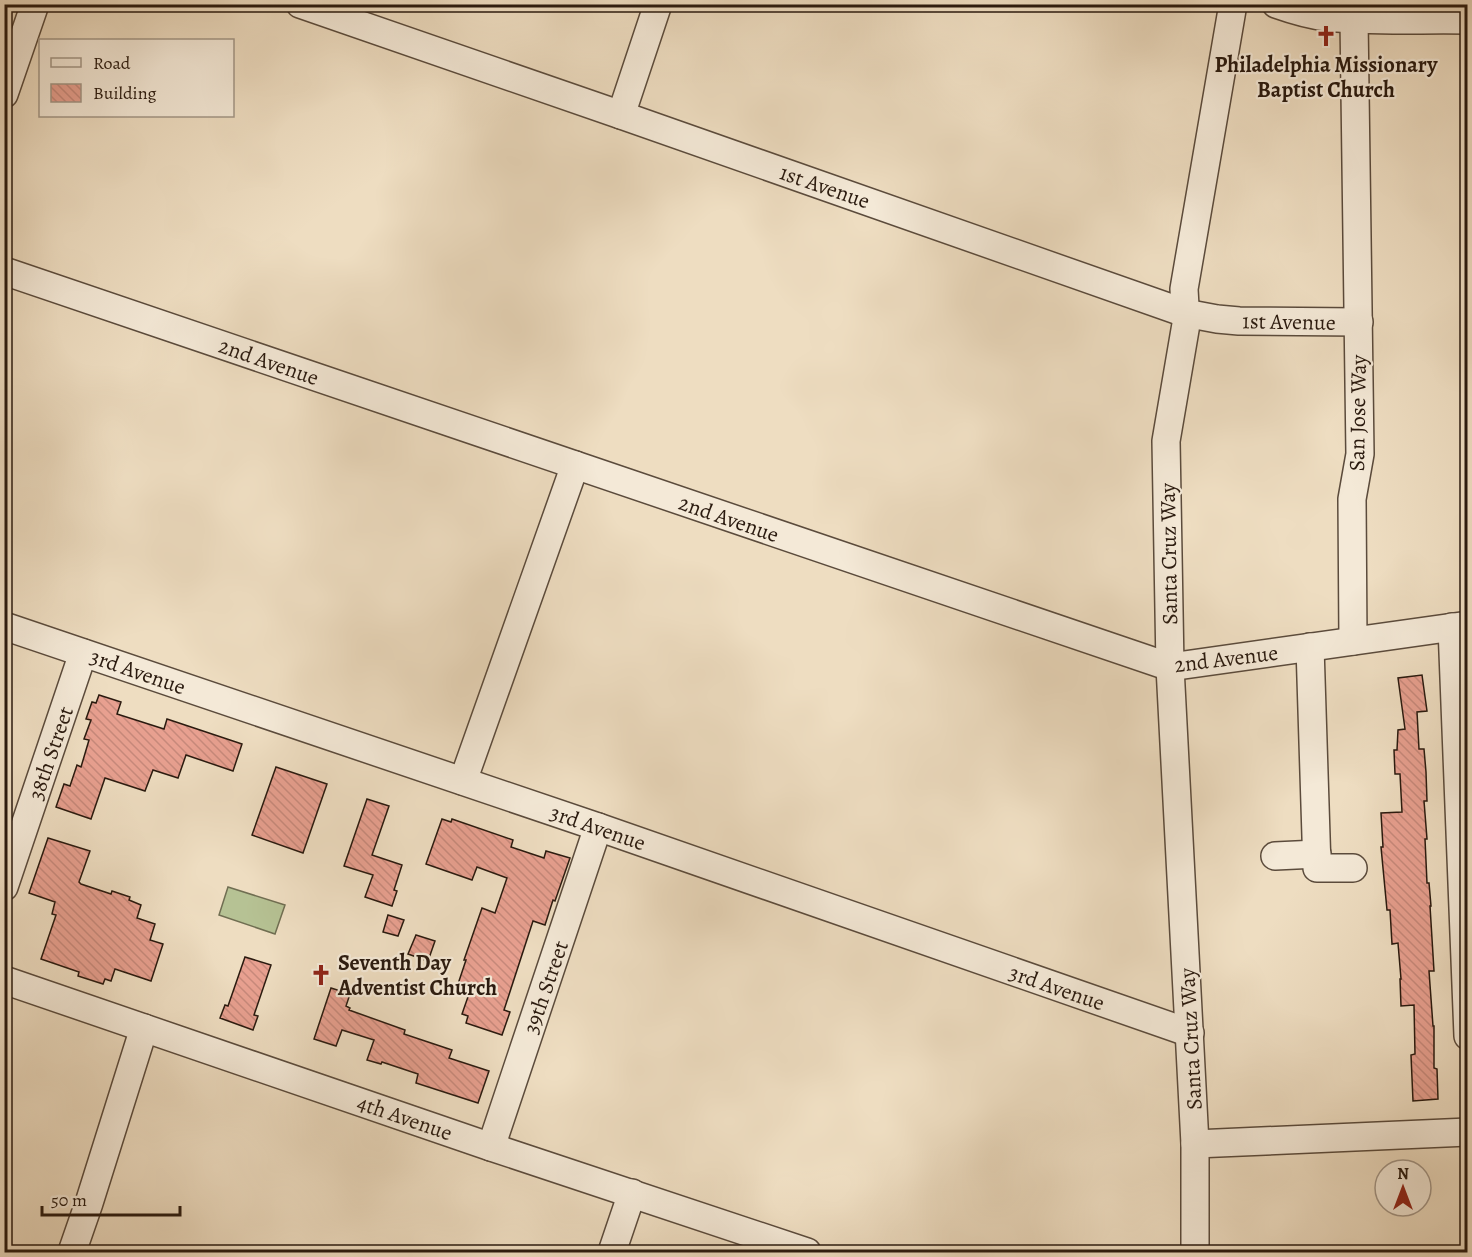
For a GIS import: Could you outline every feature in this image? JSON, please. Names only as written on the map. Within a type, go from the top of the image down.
[{"type":"street","points":[[4,94],[35,4]]},
{"type":"street","name":"1st Avenue","points":[[300,4],[1185,313],[1239,321],[1359,322]]},
{"type":"street","points":[[621,115],[658,4]]},
{"type":"street","name":"Santa Cruz Way","points":[[1195,1252],[1195,1144],[1170,667],[1166,441],[1186,324],[1184,289],[1233,4]]},
{"type":"street","points":[[1276,4],[1295,11],[1325,17],[1355,12],[1467,20]]},
{"type":"street","name":"San Jose Way","points":[[1353,641],[1352,499],[1360,454],[1355,12]]},
{"type":"street","name":"2nd Avenue","points":[[4,271],[1170,667],[1460,626]]},
{"type":"street","points":[[463,781],[575,465]]},
{"type":"street","name":"3rd Avenue","points":[[4,626],[598,827],[1190,1033]]},
{"type":"street","points":[[1460,626],[1467,1036]]},
{"type":"street","points":[[1310,647],[1317,868],[1353,868]]},
{"type":"street","name":"38th Street","points":[[4,887],[83,653]]},
{"type":"street","name":"39th Street","points":[[491,1147],[598,827]]},
{"type":"street","points":[[1275,856],[1317,854]]},
{"type":"street","name":"4th Avenue","points":[[4,980],[491,1147],[807,1252]]},
{"type":"street","points":[[72,1252],[144,1028]]},
{"type":"street","points":[[1195,1144],[1467,1132]]},
{"type":"street","points":[[612,1252],[632,1193]]},
{"type":"green space","points":[[228,887],[285,905],[275,934],[219,915]]},
{"type":"building","points":[[1422,675],[1427,711],[1417,712],[1419,749],[1424,749],[1426,772],[1427,801],[1424,801],[1427,839],[1425,839],[1434,971],[1429,971],[1434,1026],[1434,1068],[1437,1069],[1438,1099],[1413,1101],[1411,1055],[1415,1054],[1414,1005],[1401,1006],[1398,943],[1392,944],[1390,910],[1387,910],[1381,847],[1383,847],[1381,813],[1402,812],[1400,774],[1395,774],[1394,750],[1397,750],[1398,730],[1405,729],[1398,678]]},
{"type":"building","points":[[99,695],[121,702],[117,714],[164,729],[167,719],[242,744],[233,771],[186,755],[178,778],[153,770],[145,791],[105,778],[91,819],[56,807],[64,784],[70,786],[77,765],[81,767],[89,740],[84,739],[91,720],[86,719],[92,702],[96,703]]},
{"type":"building","points":[[276,767],[327,784],[303,853],[252,835]]},
{"type":"building","points":[[367,799],[389,806],[372,855],[402,865],[394,890],[397,891],[392,906],[365,897],[373,875],[344,866]]},
{"type":"building","points":[[442,819],[451,822],[452,819],[513,840],[511,847],[544,858],[546,851],[570,858],[545,925],[533,921],[504,1010],[510,1012],[502,1035],[466,1023],[468,1016],[462,1014],[470,991],[457,987],[482,908],[495,913],[507,878],[477,867],[472,880],[426,864]]},
{"type":"building","points":[[48,838],[90,851],[79,882],[111,894],[112,891],[130,897],[129,900],[141,905],[137,918],[155,924],[150,940],[163,944],[151,981],[115,969],[111,981],[105,979],[103,984],[78,976],[79,972],[41,959],[56,915],[52,914],[55,902],[29,893]]},
{"type":"building","points":[[388,915],[404,920],[398,936],[383,932]]},
{"type":"building","points":[[416,935],[435,941],[428,961],[408,954]]},
{"type":"building","points":[[245,957],[271,965],[254,1015],[258,1016],[253,1030],[220,1018],[225,1005],[228,1006]]},
{"type":"building","points":[[331,988],[350,994],[346,1006],[350,1008],[349,1010],[405,1030],[404,1034],[452,1050],[449,1058],[489,1071],[478,1103],[416,1083],[418,1074],[382,1062],[381,1064],[367,1060],[374,1040],[342,1030],[336,1046],[314,1039]]},
{"type":"place","name":"Philadelphia Missionary Baptist Church","points":[[1326,36]]},
{"type":"place","name":"Seventh Day Adventist Church","points":[[321,975]]}]
